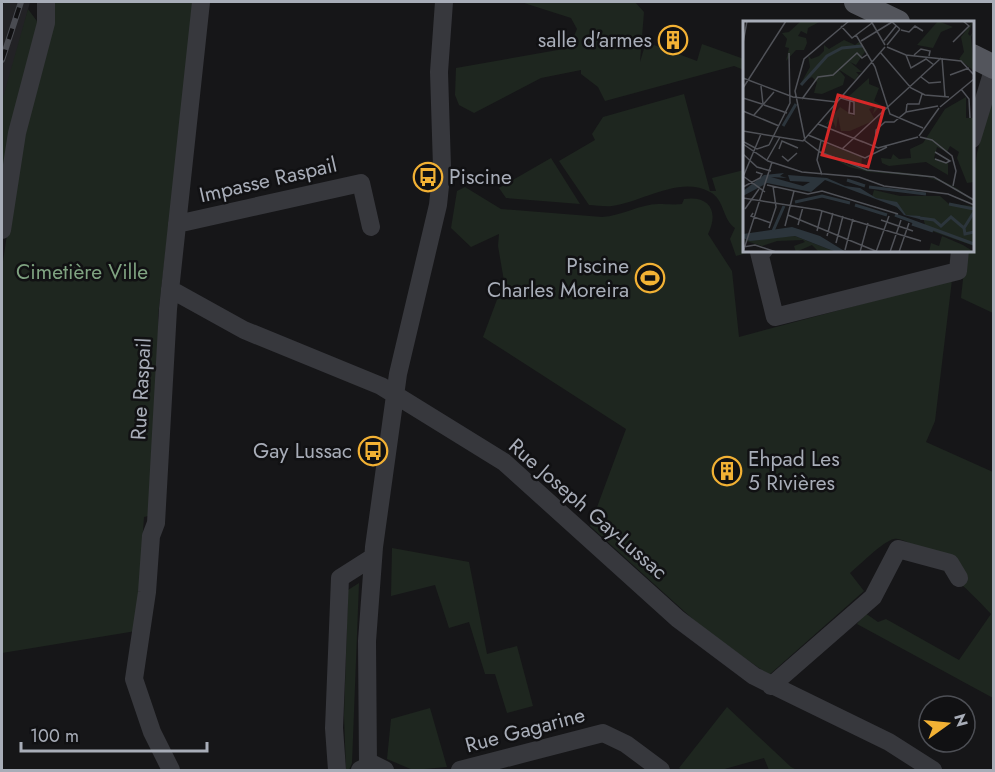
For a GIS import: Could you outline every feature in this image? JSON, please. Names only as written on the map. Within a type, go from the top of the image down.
[{"type":"main road","points":[[856,2],[889,13]]},
{"type":"main road","points":[[974,57],[993,67]]},
{"type":"street","points":[[2,231],[17,133],[46,23],[46,2]]},
{"type":"street","name":"Rue Raspail","points":[[171,771],[152,732],[134,679],[147,592],[152,536],[156,523],[170,289],[201,2]]},
{"type":"street","points":[[371,769],[367,641],[373,557],[394,394],[438,205],[442,167],[440,72],[444,2]]},
{"type":"street","points":[[974,132],[993,67]]},
{"type":"street","name":"Impasse Raspail","points":[[177,224],[361,183],[371,227]]},
{"type":"street","points":[[759,252],[775,317],[958,271],[960,252]]},
{"type":"street","name":"Rue Joseph Gay-Lussac","points":[[170,289],[244,330],[394,394],[504,462],[678,619],[754,676],[889,741],[933,771]]},
{"type":"street","points":[[771,686],[873,597],[898,549],[950,563],[959,578]]},
{"type":"street","points":[[337,771],[334,728],[340,578],[373,557]]},
{"type":"street","name":"Rue Gagarine","points":[[460,771],[603,733],[626,744],[661,771]]},
{"type":"shaded area","points":[[4,2],[30,2],[2,111],[2,8]]},
{"type":"green space","name":"Cimetière Ville","points":[[54,2],[195,2],[158,316],[161,368],[153,515],[144,517],[136,631],[2,653],[2,268],[22,134]]},
{"type":"green space","points":[[521,2],[635,2],[644,12],[640,62],[646,42],[697,61],[702,44],[743,59],[743,70],[734,66],[605,101],[598,87],[581,74],[581,70],[541,78],[474,113],[459,105],[455,95],[456,68],[569,48],[577,29],[571,18]]},
{"type":"green space","points":[[28,9],[39,24],[2,191],[2,101]]},
{"type":"green space","points":[[684,94],[710,191],[716,191],[712,178],[743,170],[743,252],[751,252],[736,256],[730,239],[735,228],[728,220],[715,195],[698,188],[686,186],[674,188],[612,206],[589,205],[559,161],[595,140],[592,134],[603,117]]},
{"type":"green space","points":[[993,94],[993,313],[961,298],[966,252],[974,252],[974,178],[977,153]]},
{"type":"green space","points":[[551,158],[580,204],[506,198],[499,188]]},
{"type":"green space","points":[[465,187],[501,209],[602,217],[651,205],[682,204],[684,199],[693,198],[706,203],[710,207],[713,219],[708,234],[732,271],[739,337],[952,280],[935,421],[926,442],[993,472],[993,698],[857,624],[865,613],[878,622],[886,619],[959,660],[991,614],[944,569],[903,540],[894,539],[884,544],[850,573],[864,591],[769,675],[706,631],[590,526],[626,429],[483,337],[504,281],[498,246],[499,234],[471,247],[451,228],[457,191]]},
{"type":"green space","points":[[392,548],[469,562],[487,654],[517,646],[533,706],[507,713],[495,674],[485,674],[469,622],[449,628],[435,585],[391,596]]},
{"type":"green space","points":[[359,583],[352,763],[349,770],[346,770],[344,716],[348,590]]},
{"type":"green space","points":[[727,707],[797,770],[769,770],[764,758],[721,770],[682,770],[679,768]]},
{"type":"green space","points":[[430,708],[447,767],[413,770],[387,759],[391,719]]},
{"type":"railway","points":[[2,60],[21,2]]},
{"type":"place","name":"salle d'armes","points":[[673,40]]},
{"type":"place","name":"Piscine","points":[[428,177]]},
{"type":"place","name":"Piscine Charles Moreira","points":[[650,278]]},
{"type":"place","name":"Gay Lussac","points":[[373,451]]},
{"type":"place","name":"Ehpad Les 5 Rivières","points":[[727,471]]}]
